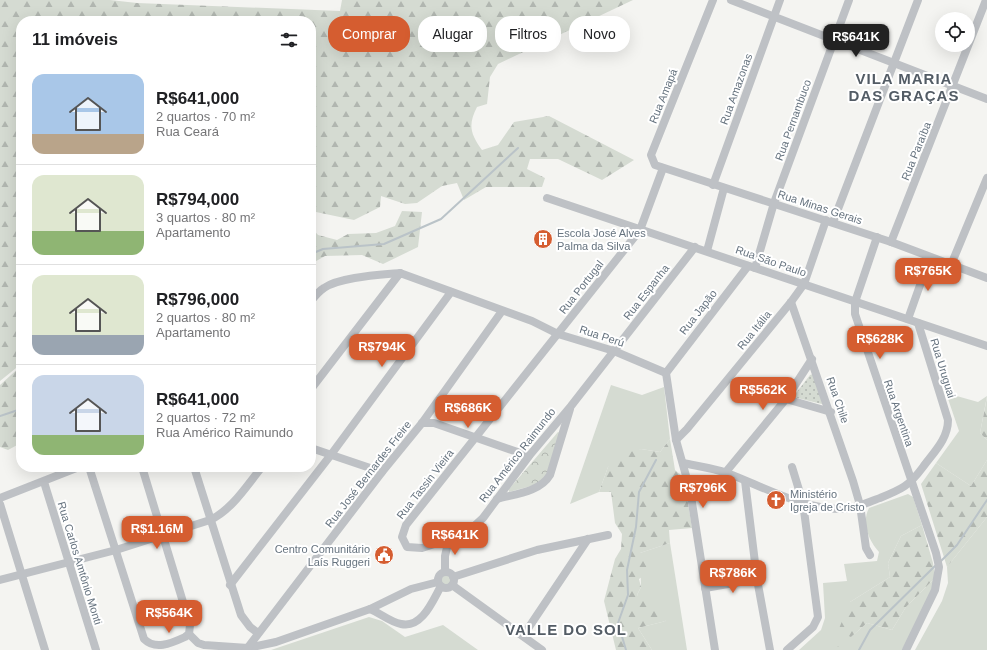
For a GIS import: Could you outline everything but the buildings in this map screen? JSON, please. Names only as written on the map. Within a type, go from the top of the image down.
[{"type":"street","name":"Rua Amapá","points":[[651,155],[713,0]]},
{"type":"street","points":[[731,0],[987,99]]},
{"type":"street","name":"Rua Amazonas","points":[[712,185],[780,0]]},
{"type":"street","name":"Rua Pernambuco","points":[[774,204],[849,0]]},
{"type":"street","name":"Rua Itália","points":[[676,440],[687,429],[804,284],[895,63],[918,0]]},
{"type":"street","name":"Rua Paraíba","points":[[890,242],[954,86],[986,0]]},
{"type":"street","name":"Rua Minas Gerais","points":[[651,155],[655,164],[663,168],[712,185],[829,221],[987,278]]},
{"type":"street","name":"Rua Portugal","points":[[558,334],[640,230],[663,168]]},
{"type":"street","points":[[951,265],[987,178]]},
{"type":"street","points":[[707,252],[724,188]]},
{"type":"street","name":"Rua São Paulo","points":[[547,198],[987,346]]},
{"type":"street","name":"Rua Japão","points":[[666,373],[751,267],[774,204]]},
{"type":"street","name":"Rua Argentina","points":[[876,237],[855,302],[855,314],[858,328],[936,553],[938,579],[936,590],[906,650]]},
{"type":"street","name":"Rua Espanha","points":[[614,351],[696,247]]},
{"type":"street","points":[[908,319],[930,258]]},
{"type":"street","points":[[316,296],[324,287],[338,283],[367,276],[400,273]]},
{"type":"street","points":[[316,382],[400,273]]},
{"type":"street","name":"Rua Perú","points":[[400,273],[532,321],[558,334],[614,351],[666,373]]},
{"type":"street","points":[[230,585],[330,456],[451,292]]},
{"type":"street","name":"Rua Chile","points":[[791,302],[831,412],[860,505],[866,548],[870,555]]},
{"type":"street","name":"Rua José Bernardes Freire","points":[[247,649],[382,472],[422,423],[502,311]]},
{"type":"street","name":"Rua Uruguai","points":[[912,482],[948,433],[948,420],[918,323]]},
{"type":"street","name":"Rua Tassin Vieira","points":[[402,537],[406,525],[558,334]]},
{"type":"street","name":"Rua Américo Raimundo","points":[[402,537],[407,547],[413,549],[449,539],[471,529],[497,499],[529,456],[614,351]]},
{"type":"street","points":[[725,473],[786,398],[812,359]]},
{"type":"street","points":[[666,373],[676,440],[690,490],[715,650]]},
{"type":"street","points":[[786,398],[831,412]]},
{"type":"street","points":[[497,499],[522,492],[545,483],[555,460],[571,406]]},
{"type":"street","points":[[422,423],[434,423],[529,456]]},
{"type":"street","points":[[316,450],[382,472]]},
{"type":"street","points":[[683,462],[725,473],[804,503],[844,509],[860,505],[900,490],[912,482]]},
{"type":"street","points":[[787,650],[813,627],[818,617],[804,503],[792,467]]},
{"type":"street","points":[[0,498],[67,472]]},
{"type":"street","points":[[91,472],[144,639],[147,644],[154,648],[165,647],[189,632]]},
{"type":"street","points":[[143,472],[189,632],[198,643],[204,645],[247,649],[276,642],[370,609],[411,589],[440,584],[446,588],[452,585]]},
{"type":"street","points":[[196,472],[240,615],[244,621],[258,633]]},
{"type":"street","points":[[0,580],[116,550],[210,520],[218,516],[228,507],[258,472]]},
{"type":"street","points":[[745,481],[757,579],[770,650]]},
{"type":"street","name":"Rua Carlos Amtônio Monti","points":[[44,482],[96,650]]},
{"type":"street","points":[[0,504],[45,650]]},
{"type":"street","points":[[445,572],[453,577],[537,550],[608,535]]},
{"type":"street","points":[[445,572],[445,556],[449,539]]},
{"type":"street","points":[[523,636],[588,539]]},
{"type":"street","points":[[370,609],[401,624],[410,624],[426,613],[440,584],[440,575],[445,572]]},
{"type":"street","points":[[452,585],[453,577]]},
{"type":"street","points":[[705,588],[757,579]]},
{"type":"street","points":[[452,585],[542,650]]},
{"type":"green space","points":[[0,0],[110,0],[137,3],[340,11],[342,0],[633,0],[599,16],[569,16],[569,30],[561,34],[561,16],[495,16],[495,52],[523,52],[498,64],[490,77],[487,104],[477,107],[471,124],[475,139],[482,150],[498,145],[514,122],[549,116],[634,160],[602,180],[558,159],[530,159],[527,169],[545,178],[542,187],[486,187],[464,200],[457,183],[442,186],[417,203],[405,204],[381,196],[380,207],[354,220],[316,212],[316,16],[16,16],[16,368],[0,381]]},
{"type":"green space","points":[[402,211],[422,212],[418,247],[383,264],[362,255],[325,256],[316,261],[316,233],[318,235],[337,240],[348,234],[376,233],[395,226]]},
{"type":"green space","points":[[16,371],[16,446],[8,450],[0,447],[0,385]]},
{"type":"green space","points":[[813,374],[826,405],[793,397],[810,375]]},
{"type":"green space","points":[[611,385],[642,395],[664,387],[670,439],[660,452],[641,449],[608,467],[599,492],[570,504]]},
{"type":"green space","points":[[946,393],[978,402],[987,396],[980,433],[987,440],[987,460],[971,486],[936,463],[959,431]]},
{"type":"green space","points":[[987,397],[987,440],[980,433]]},
{"type":"green space","points":[[558,432],[560,433],[546,478],[542,483],[509,492],[509,489]]},
{"type":"green space","points":[[670,439],[675,470],[684,478],[692,528],[669,530],[670,543],[640,553],[649,572],[639,579],[641,587],[637,595],[658,606],[666,621],[638,628],[652,650],[616,650],[604,601],[615,559],[621,549],[622,534],[615,523],[611,492],[599,492],[608,467],[617,455],[641,449],[660,452]]},
{"type":"green space","points":[[987,460],[987,517],[947,567],[921,484],[936,463],[971,486]]},
{"type":"green space","points":[[908,494],[913,497],[922,525],[901,536],[888,563],[890,577],[850,602],[851,637],[867,623],[892,630],[906,607],[935,578],[932,593],[902,650],[799,650],[821,630],[825,618],[823,583],[847,581],[844,564],[877,561],[879,552],[869,537],[866,526],[869,508]]},
{"type":"green space","points":[[987,517],[987,650],[915,650],[942,601],[948,583],[947,567]]},
{"type":"green space","points":[[922,525],[933,563],[935,578],[906,607],[892,630],[867,623],[851,637],[838,631],[850,602],[890,577],[888,563],[901,536]]},
{"type":"green space","points":[[670,543],[687,650],[652,650],[638,628],[666,621],[637,595],[641,587],[640,553]]},
{"type":"green space","points":[[445,575],[449,575],[451,576],[451,584],[445,585],[442,582],[442,578]]},
{"type":"green space","points":[[369,617],[382,621],[405,637],[443,625],[478,650],[271,650]]},
{"type":"green space","points":[[827,640],[836,642],[840,650],[825,650]]},
{"type":"waterway","points":[[316,252],[323,249],[384,244],[441,219],[518,148]]},
{"type":"waterway","points":[[0,416],[16,411]]},
{"type":"waterway","points":[[626,650],[618,623],[628,595],[627,570],[636,527],[639,492],[656,460]]},
{"type":"waterway","points":[[941,561],[957,545],[987,500]]},
{"type":"waterway","points":[[859,650],[870,630],[936,565]]},
{"type":"place","name":"Escola José Alves Palma da Silva","points":[[543,239]]},
{"type":"place","name":"Ministério Igreja de Cristo","points":[[776,500]]},
{"type":"place","name":"Centro Comunitário Laís Ruggeri","points":[[384,555]]},
{"type":"district","name":"VILA MARIA DAS GRAÇAS","points":[[904,88]]},
{"type":"district","name":"VALLE DO SOL","points":[[566,630]]}]
